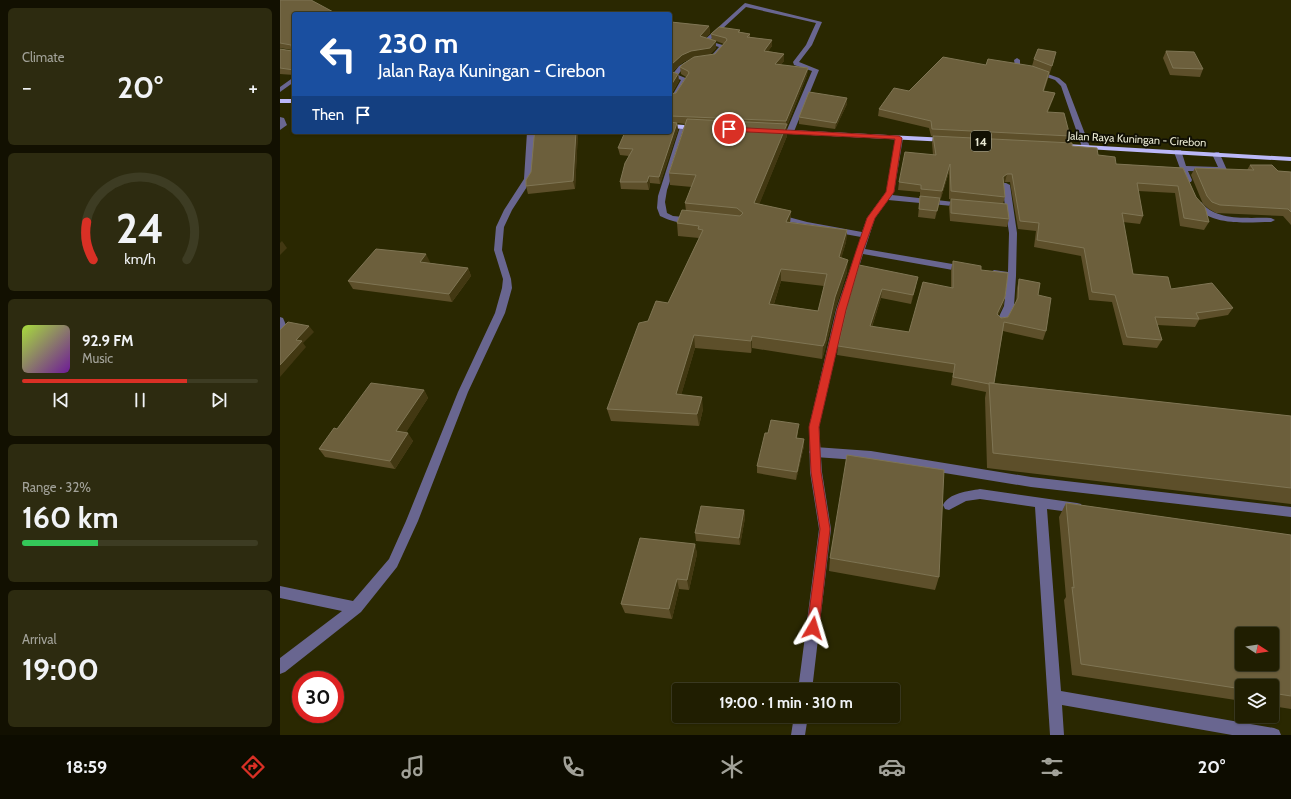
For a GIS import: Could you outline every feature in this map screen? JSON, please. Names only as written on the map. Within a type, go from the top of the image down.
[{"type":"highway","points":[[280,100],[292,101]]},
{"type":"highway","points":[[672,126],[706,128]]},
{"type":"highway","name":"14","points":[[767,131],[959,140]]},
{"type":"highway","name":"Jalan Raya Kuningan - Cirebon","points":[[1064,146],[1291,158]]},
{"type":"street","points":[[672,98],[674,98],[685,80],[674,76],[690,61],[712,58],[723,46],[705,42],[745,5],[819,22],[809,45],[796,62],[796,64],[816,70],[790,132]]},
{"type":"street","points":[[1017,60],[1017,65],[1057,79],[1064,85],[1086,147]]},
{"type":"street","points":[[280,90],[292,81]]},
{"type":"street","points":[[280,118],[282,119],[284,125],[280,128]]},
{"type":"street","points":[[684,127],[662,193],[661,208],[663,214],[671,218],[700,221]]},
{"type":"street","points":[[280,667],[356,608],[393,563],[412,521],[463,392],[500,313],[507,288],[507,279],[498,250],[500,227],[508,210],[528,179],[531,134]]},
{"type":"street","points":[[806,683],[825,529],[816,472],[814,427],[841,310],[871,218],[890,192],[899,138]]},
{"type":"street","points":[[1178,152],[1191,186]]},
{"type":"street","points":[[1183,168],[1223,170],[1216,154]]},
{"type":"street","points":[[1001,323],[1009,306],[1012,276],[1013,233],[1005,208],[1006,185]]},
{"type":"street","points":[[886,197],[970,205]]},
{"type":"street","points":[[1196,198],[1200,208],[1212,216],[1221,218],[1270,220]]},
{"type":"street","points":[[769,215],[865,235]]},
{"type":"street","points":[[860,251],[1012,276]]},
{"type":"street","points":[[280,320],[280,327]]},
{"type":"street","points":[[815,452],[871,456],[1031,482],[1291,512]]},
{"type":"street","points":[[949,505],[964,496],[980,494],[1088,509]]},
{"type":"street","points":[[1042,503],[1057,735]]},
{"type":"street","points":[[280,592],[356,608]]},
{"type":"street","points":[[1055,697],[1274,735]]},
{"type":"street","points":[[798,735],[800,723]]},
{"type":"building","points":[[280,0],[311,0],[333,12],[292,12],[292,51],[291,45],[280,43]]},
{"type":"building","points":[[672,22],[709,26],[700,36],[716,41],[710,48],[691,51],[682,55],[672,64]]},
{"type":"building","points":[[719,27],[740,30],[738,32],[750,34],[747,37],[772,40],[764,51],[784,54],[775,64],[808,68],[786,121],[672,116],[672,94],[676,93],[689,73],[680,67],[694,57],[715,54],[727,40],[726,38],[711,34]]},
{"type":"building","points":[[280,49],[292,51],[292,70],[280,68]]},
{"type":"building","points":[[1038,49],[1056,52],[1052,66],[1034,59]]},
{"type":"building","points":[[1166,51],[1194,52],[1203,69],[1173,68]]},
{"type":"building","points":[[943,57],[986,65],[988,59],[1032,66],[1049,72],[1043,91],[1055,93],[1047,112],[1064,113],[1070,136],[932,129],[931,121],[879,109],[894,88],[909,91]]},
{"type":"building","points":[[672,72],[678,74],[672,84]]},
{"type":"building","points":[[809,92],[847,98],[836,123],[799,117]]},
{"type":"building","points":[[687,119],[787,124],[754,203],[791,211],[786,222],[847,230],[839,257],[848,260],[835,297],[823,346],[752,336],[751,341],[694,335],[676,394],[702,397],[697,414],[607,409],[639,323],[648,321],[656,301],[668,303],[703,230],[698,229],[699,226],[677,223],[682,210],[740,216],[743,213],[737,208],[685,203],[696,175],[669,173]],"holes":[[[781,269],[827,274],[818,311],[769,304]]]},
{"type":"building","points":[[672,122],[677,123],[659,177],[649,176],[647,182],[620,182],[625,163],[633,149],[618,148],[624,134],[672,134]]},
{"type":"building","points":[[535,134],[576,134],[573,181],[526,186],[526,180],[531,172]]},
{"type":"building","points":[[933,136],[1072,143],[1072,146],[1097,148],[1098,155],[1115,157],[1116,164],[1183,168],[1196,197],[1205,207],[1209,222],[1184,218],[1178,186],[1137,183],[1143,216],[1122,213],[1133,274],[1168,277],[1171,289],[1212,283],[1233,308],[1196,313],[1199,319],[1155,317],[1162,340],[1127,337],[1115,295],[1092,292],[1084,248],[1037,240],[1039,223],[1020,221],[1012,174],[1007,174],[1003,177],[1005,197],[951,191],[950,164],[942,191],[921,189],[921,185],[899,182],[905,152],[936,155]]},
{"type":"building","points":[[1250,165],[1272,165],[1278,171],[1291,172],[1291,212],[1288,209],[1220,205],[1212,202],[1207,196],[1195,168],[1254,170]]},
{"type":"building","points":[[920,196],[940,198],[937,211],[919,209]]},
{"type":"building","points":[[951,199],[1007,204],[1009,219],[951,213]]},
{"type":"building","points":[[376,249],[426,254],[420,262],[468,268],[449,294],[348,281]]},
{"type":"building","points":[[953,261],[981,266],[981,270],[1008,273],[1005,297],[997,314],[1001,318],[1008,317],[1018,298],[1019,279],[1040,283],[1038,295],[1051,298],[1046,331],[1004,322],[994,383],[989,384],[953,377],[955,364],[838,346],[848,302],[859,265],[918,277],[913,295],[882,289],[870,326],[909,332],[923,282],[953,288]]},
{"type":"building","points":[[288,322],[309,326],[296,340],[302,341],[280,365],[280,330]]},
{"type":"building","points":[[371,383],[424,390],[396,431],[408,433],[390,461],[319,449],[334,428],[337,429]]},
{"type":"building","points":[[989,383],[1291,416],[1291,488],[993,453]]},
{"type":"building","points":[[771,420],[799,424],[796,438],[804,439],[797,472],[757,466],[765,433],[768,433]]},
{"type":"building","points":[[847,455],[944,470],[939,577],[830,558]]},
{"type":"building","points":[[1066,503],[1291,535],[1291,696],[1279,694],[1279,679],[1235,679],[1235,688],[1081,664],[1072,587],[1074,588]]},
{"type":"building","points":[[701,506],[744,510],[739,538],[695,533]]},
{"type":"building","points":[[640,538],[695,544],[687,580],[677,579],[669,609],[621,604]]},
{"type":"route","points":[[729,129],[899,138],[890,192],[878,206],[871,218],[841,310],[814,427],[816,472],[825,529],[813,628]]}]
